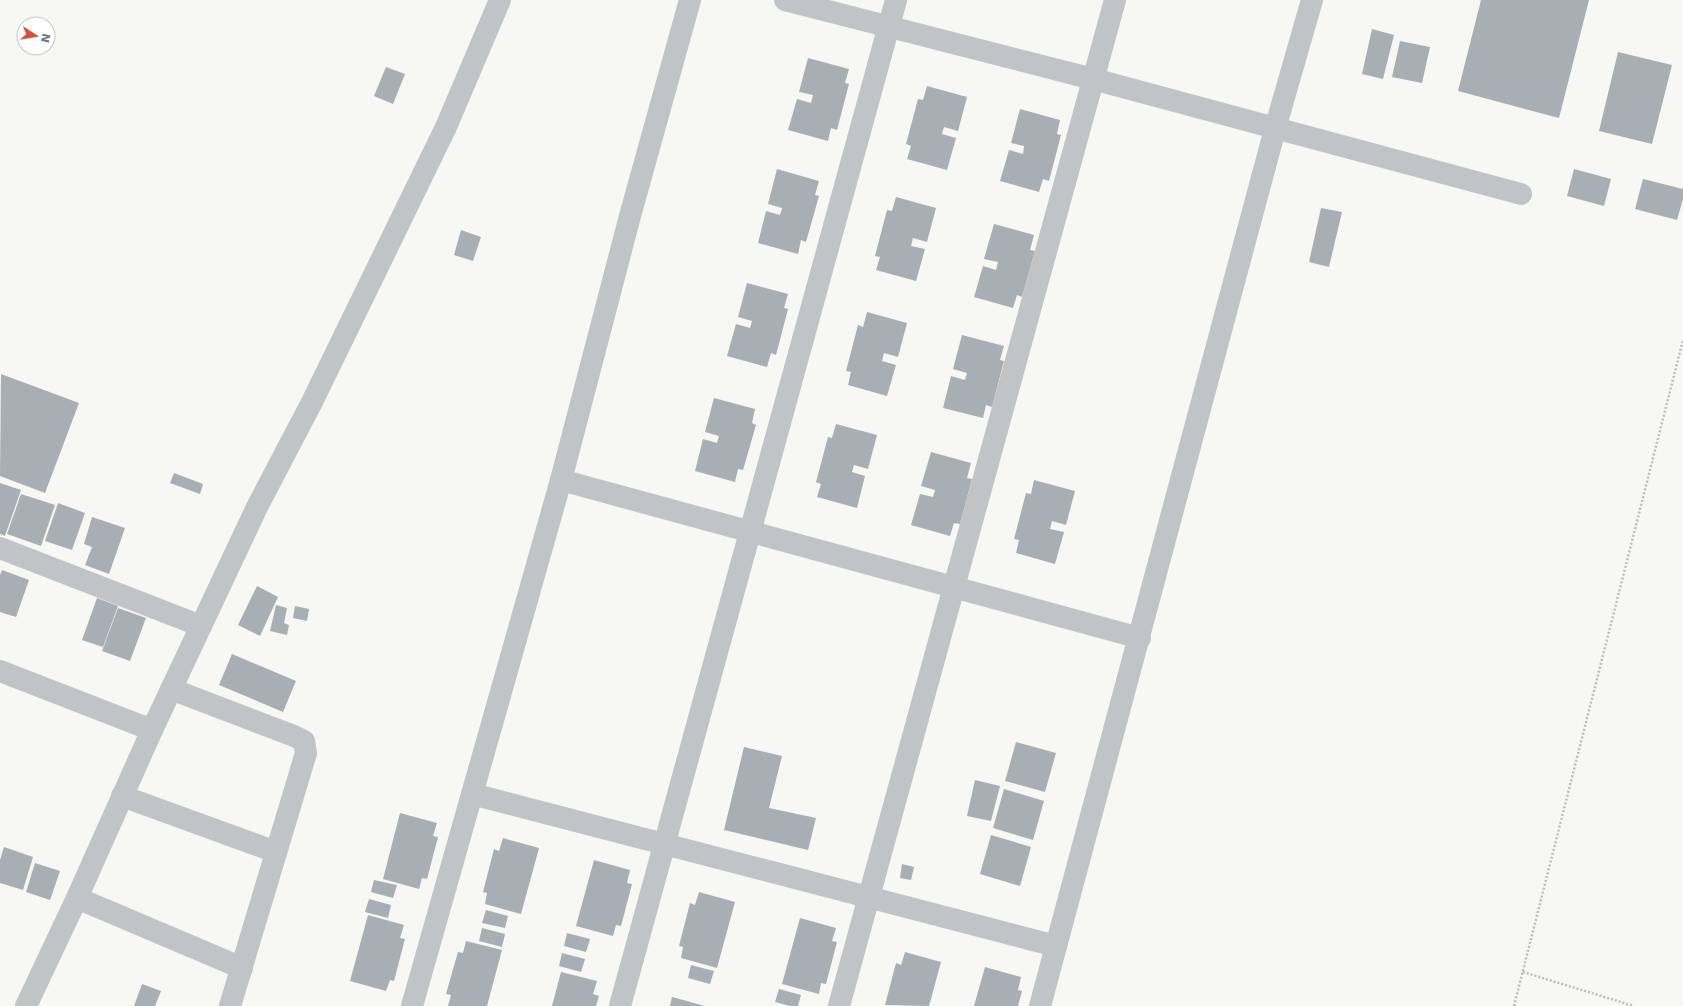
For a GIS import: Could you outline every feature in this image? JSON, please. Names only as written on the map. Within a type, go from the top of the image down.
[{"type":"street","points":[[26,1006],[77,898],[152,730],[257,507],[312,402],[446,126],[500,0]]},
{"type":"street","points":[[412,1006],[561,480],[632,209],[690,0]]},
{"type":"street","points":[[785,0],[1093,79],[1521,194]]},
{"type":"street","points":[[620,1006],[896,0]]},
{"type":"street","points":[[839,1006],[1115,0]]},
{"type":"street","points":[[1040,1006],[1140,638],[1275,129],[1312,0]]},
{"type":"street","points":[[561,480],[1140,638]]},
{"type":"street","points":[[0,548],[201,626]]},
{"type":"street","points":[[0,671],[152,730]]},
{"type":"street","points":[[172,689],[304,741],[306,753],[230,1006]]},
{"type":"street","points":[[472,794],[1056,946]]},
{"type":"street","points":[[122,796],[276,852]]},
{"type":"street","points":[[77,898],[242,968]]},
{"type":"path","points":[[1514,1006],[1683,340]]},
{"type":"path","points":[[1523,972],[1634,1006]]},
{"type":"building","points":[[1481,0],[1589,0],[1559,118],[1458,91]]},
{"type":"building","points":[[1372,29],[1394,35],[1383,79],[1362,74]]},
{"type":"building","points":[[1400,41],[1430,47],[1422,83],[1392,77]]},
{"type":"building","points":[[1618,52],[1672,65],[1652,144],[1599,131]]},
{"type":"building","points":[[808,58],[849,69],[845,83],[849,84],[837,130],[831,128],[828,141],[788,130],[797,99],[811,103],[813,95],[799,92]]},
{"type":"building","points":[[386,67],[405,74],[393,104],[374,96]]},
{"type":"building","points":[[927,86],[967,97],[958,131],[944,127],[942,134],[956,138],[947,170],[907,159],[911,146],[906,144],[918,99],[923,100]]},
{"type":"building","points":[[1020,109],[1060,120],[1057,134],[1061,135],[1049,181],[1043,179],[1039,192],[1000,181],[1009,150],[1023,154],[1024,146],[1011,143]]},
{"type":"building","points":[[777,169],[819,181],[815,195],[819,196],[806,242],[801,240],[798,254],[758,243],[766,211],[780,215],[782,208],[768,204]]},
{"type":"building","points":[[1574,169],[1611,179],[1604,206],[1567,196]]},
{"type":"building","points":[[1643,179],[1683,189],[1683,199],[1677,220],[1635,209]]},
{"type":"building","points":[[896,197],[936,208],[927,242],[913,238],[911,246],[925,249],[916,281],[876,270],[880,257],[875,256],[887,210],[892,211]]},
{"type":"building","points":[[1321,208],[1342,212],[1329,267],[1309,262]]},
{"type":"building","points":[[994,224],[1034,235],[1030,250],[1035,251],[1022,297],[1017,295],[1013,308],[974,297],[983,266],[996,270],[998,262],[984,259]]},
{"type":"building","points":[[461,230],[481,237],[473,261],[454,255]]},
{"type":"building","points":[[747,283],[788,294],[784,308],[788,309],[776,355],[771,353],[767,367],[727,356],[736,324],[750,328],[752,321],[738,317]]},
{"type":"building","points":[[867,312],[907,323],[898,357],[884,353],[882,361],[896,365],[887,396],[848,385],[851,372],[846,371],[858,325],[863,327]]},
{"type":"building","points":[[962,335],[1004,346],[1000,360],[1004,361],[992,407],[986,405],[983,418],[943,408],[951,376],[965,380],[967,373],[953,369]]},
{"type":"building","points":[[1,374],[79,403],[45,493],[0,476]]},
{"type":"building","points":[[714,398],[755,409],[752,423],[756,425],[743,470],[738,469],[735,482],[695,471],[703,439],[717,443],[719,436],[705,432]]},
{"type":"building","points":[[836,424],[877,435],[868,469],[854,465],[852,472],[865,476],[857,508],[817,497],[821,484],[816,482],[828,437],[832,438]]},
{"type":"building","points":[[931,452],[971,463],[967,478],[972,479],[960,524],[954,523],[950,536],[911,525],[920,494],[933,497],[935,490],[921,486]]},
{"type":"building","points":[[174,473],[203,484],[200,494],[170,483]]},
{"type":"building","points":[[1034,480],[1075,491],[1066,525],[1052,521],[1050,529],[1064,532],[1055,564],[1016,553],[1019,540],[1014,539],[1026,493],[1031,494]]},
{"type":"building","points":[[0,483],[21,490],[5,536],[0,534]]},
{"type":"building","points":[[21,494],[55,505],[41,546],[7,534]]},
{"type":"building","points":[[58,503],[85,513],[72,550],[45,541]]},
{"type":"building","points":[[92,517],[125,528],[109,574],[85,565],[92,547],[84,544]]},
{"type":"building","points":[[2,570],[29,580],[16,617],[0,612],[0,575]]},
{"type":"building","points":[[257,586],[278,597],[260,636],[238,625]]},
{"type":"building","points":[[97,598],[118,606],[103,647],[82,640]]},
{"type":"building","points":[[276,605],[287,608],[284,623],[289,625],[287,635],[270,631]]},
{"type":"building","points":[[295,606],[309,609],[307,621],[293,618]]},
{"type":"building","points":[[118,608],[146,618],[130,661],[102,651]]},
{"type":"building","points":[[232,654],[296,681],[283,712],[219,685]]},
{"type":"building","points":[[1016,742],[1056,753],[1045,792],[1005,781]]},
{"type":"building","points":[[744,747],[782,756],[769,808],[816,818],[808,850],[724,830]]},
{"type":"building","points":[[975,780],[1000,786],[991,821],[967,816]]},
{"type":"building","points":[[1004,789],[1044,801],[1033,840],[993,828]]},
{"type":"building","points":[[400,813],[437,823],[433,836],[438,837],[427,879],[422,878],[419,889],[383,879]]},
{"type":"building","points":[[991,835],[1031,847],[1020,886],[980,874]]},
{"type":"building","points":[[503,838],[539,848],[521,914],[485,904],[487,893],[483,892],[494,849],[499,851]]},
{"type":"building","points":[[4,847],[33,857],[23,890],[0,883],[0,860]]},
{"type":"building","points":[[594,860],[630,870],[627,883],[632,884],[621,926],[616,925],[613,936],[576,926]]},
{"type":"building","points":[[35,863],[60,871],[50,900],[26,892]]},
{"type":"building","points":[[902,864],[914,867],[911,880],[900,878]]},
{"type":"building","points":[[374,880],[397,885],[393,898],[371,892]]},
{"type":"building","points":[[699,892],[735,902],[717,968],[681,958],[683,947],[679,946],[690,903],[695,905]]},
{"type":"building","points":[[369,899],[391,905],[388,918],[365,912]]},
{"type":"building","points":[[486,910],[508,916],[505,928],[482,923]]},
{"type":"building","points":[[368,915],[404,925],[400,938],[405,939],[394,981],[390,980],[386,991],[350,981]]},
{"type":"building","points":[[800,918],[836,928],[832,941],[837,942],[826,984],[821,983],[819,994],[782,984]]},
{"type":"building","points":[[482,928],[505,934],[502,947],[479,941]]},
{"type":"building","points":[[567,933],[590,939],[586,952],[564,946]]},
{"type":"building","points":[[466,941],[502,950],[487,1006],[448,1006],[451,995],[446,994],[458,952],[463,953]]},
{"type":"building","points":[[905,952],[941,962],[929,1006],[885,1005],[896,963],[901,965]]},
{"type":"building","points":[[562,953],[585,959],[581,972],[559,966]]},
{"type":"building","points":[[691,965],[714,971],[710,984],[688,978]]},
{"type":"building","points":[[985,967],[1021,977],[1018,990],[1022,991],[1018,1006],[974,1006]]},
{"type":"building","points":[[561,972],[597,981],[593,994],[599,996],[596,1006],[552,1006]]},
{"type":"building","points":[[142,984],[161,991],[155,1006],[134,1006]]},
{"type":"building","points":[[779,989],[801,995],[798,1006],[790,1006],[775,1002]]},
{"type":"building","points":[[672,997],[705,1006],[670,1006]]}]
